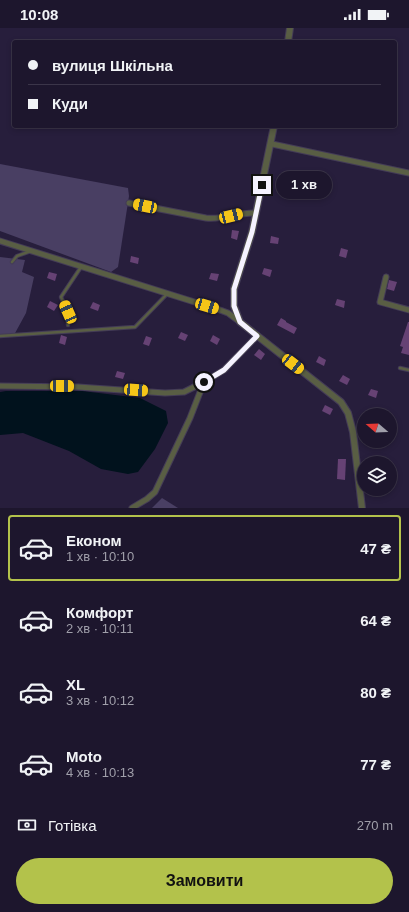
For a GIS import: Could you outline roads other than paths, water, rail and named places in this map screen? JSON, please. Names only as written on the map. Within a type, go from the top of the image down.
[{"type":"street","points":[[288,40],[290,28]]},
{"type":"street","points":[[240,322],[234,306],[234,289],[256,213],[272,144],[274,128]]},
{"type":"street","points":[[272,144],[409,173]]},
{"type":"street","points":[[129,203],[217,219],[244,212],[256,213]]},
{"type":"street","points":[[0,241],[228,313],[341,402],[348,413],[352,432],[362,508]]},
{"type":"street","points":[[386,277],[380,302],[409,310]]},
{"type":"street","points":[[0,386],[78,387],[184,392],[224,370],[257,336]]},
{"type":"street","points":[[132,508],[155,492],[190,418],[204,382]]},
{"type":"lane","points":[[12,262],[17,256],[31,251]]},
{"type":"lane","points":[[68,325],[68,312],[62,296],[81,267]]},
{"type":"lane","points":[[0,336],[135,327],[167,294]]},
{"type":"lane","points":[[400,368],[409,370]]},
{"type":"water","points":[[82,391],[140,398],[166,411],[168,423],[155,449],[138,472],[128,474],[101,469],[69,451],[23,433],[0,435],[0,392]]}]
